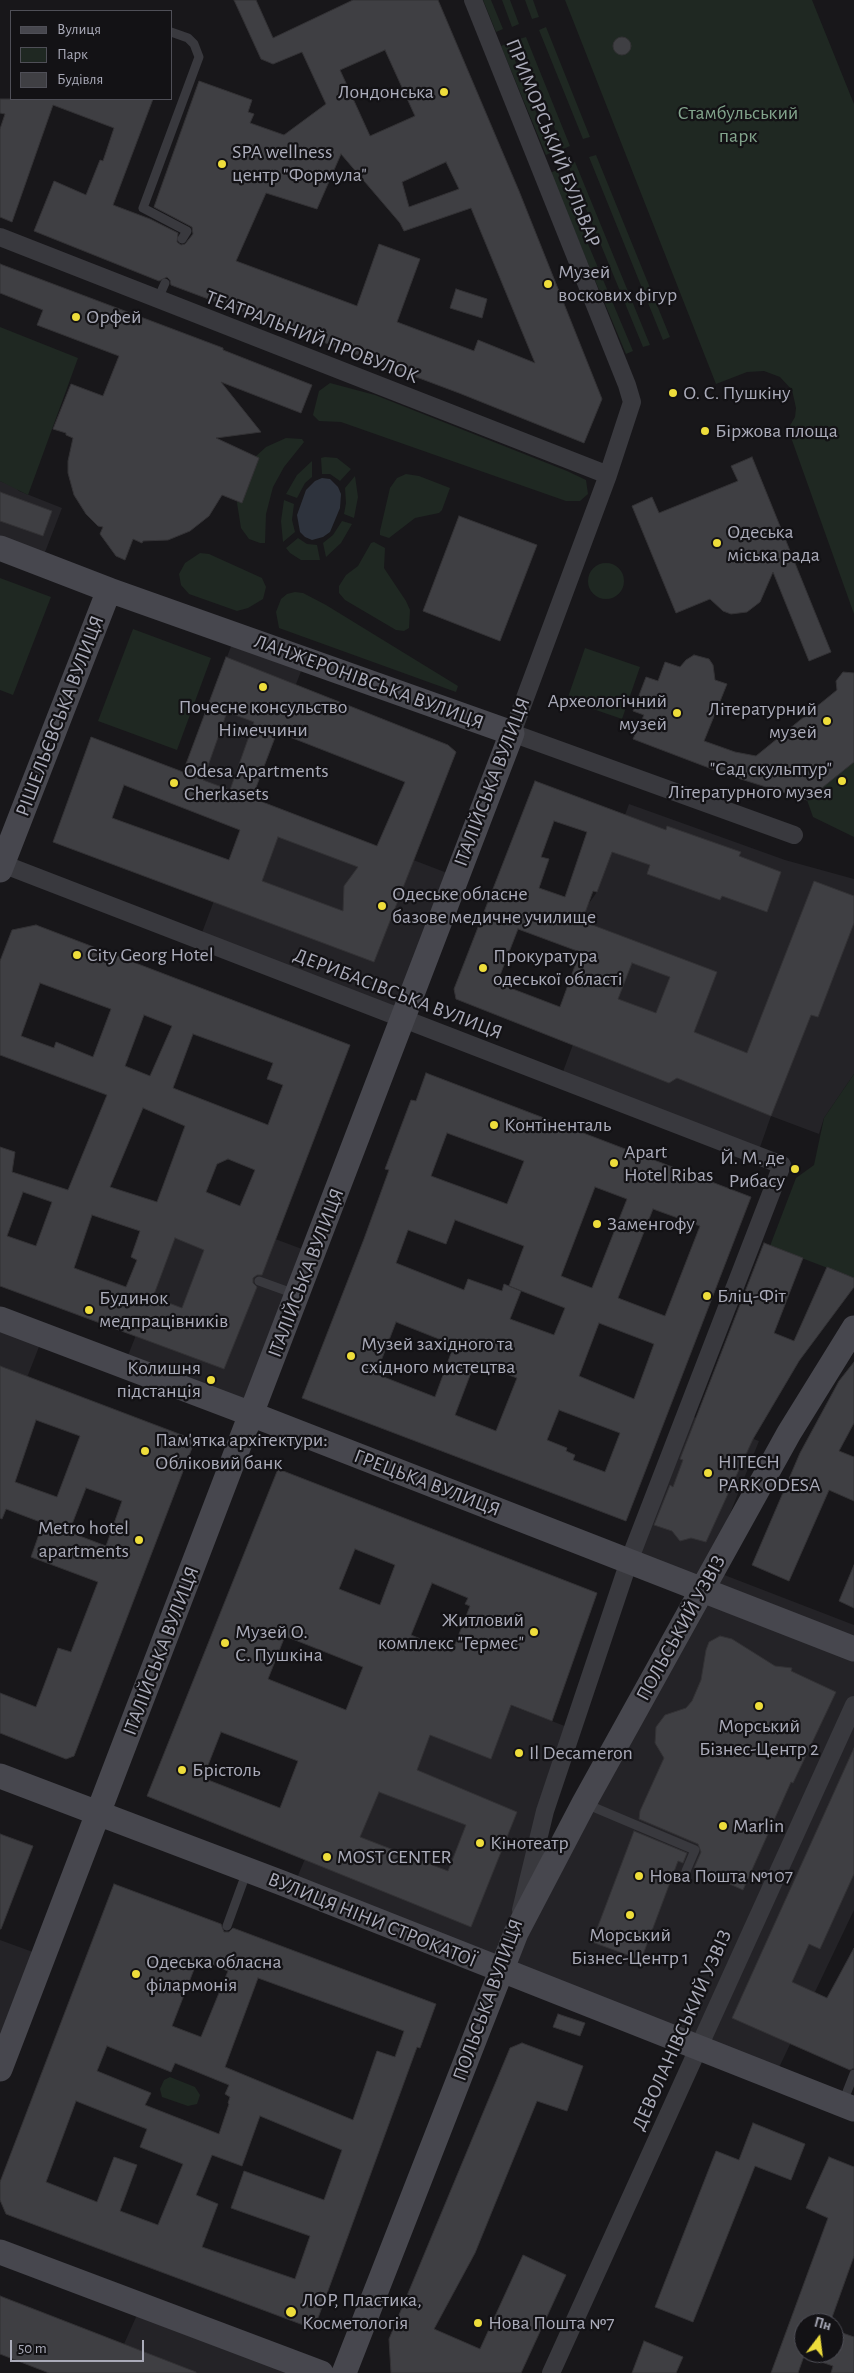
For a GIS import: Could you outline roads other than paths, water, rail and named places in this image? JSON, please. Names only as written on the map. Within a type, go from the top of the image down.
[{"type":"street","name":"ПРИМОРСЬКИЙ БУЛЬВАР","points":[[473,0],[627,385],[632,402],[608,476]]},
{"type":"street","name":"ТЕАТРАЛЬНИЙ ПРОВУЛОК","points":[[0,237],[608,476]]},
{"type":"street","name":"ІТАЛІЙСЬКА ВУЛИЦЯ","points":[[0,2069],[298,1295],[608,476]]},
{"type":"street","name":"ЛАНЖЕРОНІВСЬКА ВУЛИЦЯ","points":[[0,548],[109,590],[794,835]]},
{"type":"street","name":"РІШЕЛЬЄВСЬКА ВУЛИЦЯ","points":[[1,865],[109,590]]},
{"type":"street","name":"ДЕРИБАСІВСЬКА ВУЛИЦЯ","points":[[1,865],[782,1165]]},
{"type":"street","name":"ПОЛЬСЬКА ВУЛИЦЯ","points":[[344,2373],[516,1933],[526,1883],[546,1811],[629,1562],[782,1165]]},
{"type":"street","name":"ГРЕЦЬКА ВУЛИЦЯ","points":[[0,1319],[251,1414],[629,1562],[676,1578],[854,1649]]},
{"type":"street","name":"ПОЛЬСЬКИЙ УЗВІЗ","points":[[516,1933],[584,1803],[789,1433],[854,1328]]},
{"type":"street","name":"ДЕВОЛАНІВСЬКИЙ УЗВІЗ","points":[[551,2373],[854,1705]]},
{"type":"street","name":"ВУЛИЦЯ НІНИ СТРОКАТОЇ","points":[[0,1776],[248,1871],[848,2107]]},
{"type":"street","points":[[0,2252],[321,2373]]},
{"type":"lane","points":[[172,32],[188,38],[194,44],[199,57],[143,208],[186,231],[182,239]]},
{"type":"lane","points":[[158,299],[165,283]]},
{"type":"lane","points":[[259,1281],[298,1295]]},
{"type":"lane","points":[[584,1803],[694,1850],[686,1871]]},
{"type":"lane","points":[[228,1926],[248,1871]]},
{"type":"lane","points":[[848,2107],[854,2074]]},
{"type":"place","name":"Лондонська","points":[[444,92]]},
{"type":"place","name":"SPA wellness центр \"Формула\"","points":[[222,164]]},
{"type":"place","name":"Музей воскових фігур","points":[[548,284]]},
{"type":"place","name":"Орфей","points":[[76,317]]},
{"type":"place","name":"О. С. Пушкіну","points":[[673,393]]},
{"type":"place","name":"Біржова площа","points":[[705,431]]},
{"type":"place","name":"Одеська міська рада","points":[[717,543]]},
{"type":"place","name":"Почесне консульство Німеччини","points":[[263,687]]},
{"type":"place","name":"Археологічний музей","points":[[677,713]]},
{"type":"place","name":"Літературний музей","points":[[827,721]]},
{"type":"place","name":"\"Сад скульптур\" Літературного музея","points":[[842,781]]},
{"type":"place","name":"Odesa Apartments Cherkasets","points":[[174,783]]},
{"type":"place","name":"Одеське обласне базове медичне училище","points":[[382,906]]},
{"type":"place","name":"City Georg Hotel","points":[[77,955]]},
{"type":"place","name":"Прокуратура одеської області","points":[[483,968]]},
{"type":"place","name":"Контіненталь","points":[[494,1125]]},
{"type":"place","name":"Apart Hotel Ribas","points":[[614,1163]]},
{"type":"place","name":"Й. М. де Рибасу","points":[[795,1169]]},
{"type":"place","name":"Заменгофу","points":[[597,1224]]},
{"type":"place","name":"Бліц-Фіт","points":[[707,1296]]},
{"type":"place","name":"Будинок медпрацівників","points":[[89,1310]]},
{"type":"place","name":"Музей західного та східного мистецтва","points":[[351,1356]]},
{"type":"place","name":"Колишня підстанція","points":[[211,1380]]},
{"type":"place","name":"Пам'ятка архітектури: Обліковий банк","points":[[145,1451]]},
{"type":"place","name":"HITECH PARK ODESA","points":[[708,1473]]},
{"type":"place","name":"Metro hotel apartments","points":[[139,1540]]},
{"type":"place","name":"Житловий комплекс \"Гермес\"","points":[[534,1632]]},
{"type":"place","name":"Музей О. С. Пушкіна","points":[[225,1643]]},
{"type":"place","name":"Морський Бізнес-Центр 2","points":[[759,1706]]},
{"type":"place","name":"Il Decameron","points":[[519,1753]]},
{"type":"place","name":"Брістоль","points":[[182,1770]]},
{"type":"place","name":"Marlin","points":[[723,1826]]},
{"type":"place","name":"Кінотеатр","points":[[480,1843]]},
{"type":"place","name":"MOST CENTER","points":[[327,1857]]},
{"type":"place","name":"Нова Пошта №107","points":[[639,1876]]},
{"type":"place","name":"Морський Бізнес-Центр 1","points":[[630,1915]]},
{"type":"place","name":"Одеська обласна філармонія","points":[[136,1974]]},
{"type":"place","name":"ЛОР, Пластика, Косметологія","points":[[291,2312]]},
{"type":"place","name":"Нова Пошта №7","points":[[478,2323]]},
{"type":"park label","name":"Стамбульський парк","points":[[738,124]]}]
